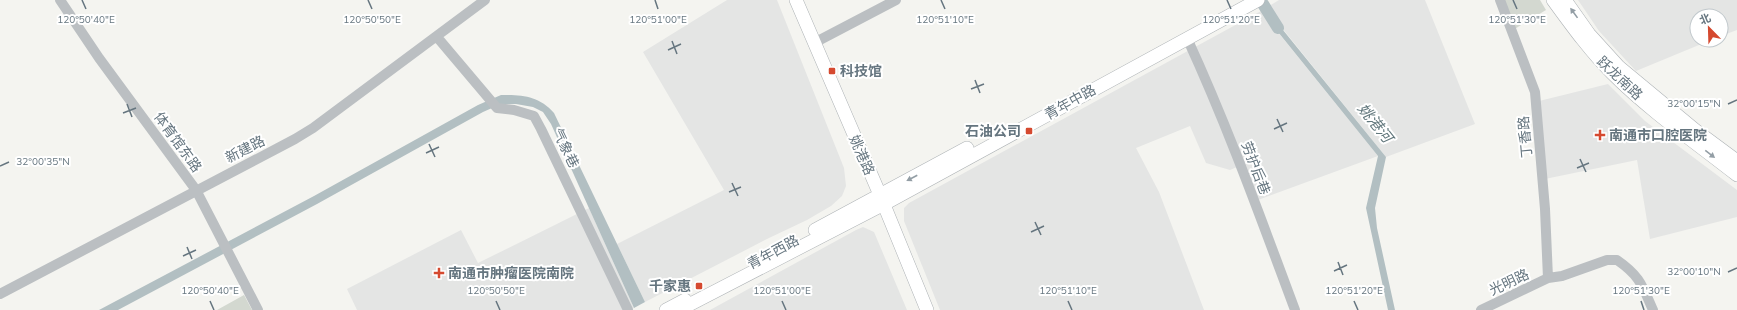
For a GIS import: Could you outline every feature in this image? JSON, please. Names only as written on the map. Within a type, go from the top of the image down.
[{"type":"main road","name":"姚港路","points":[[790,0],[927,310]]},
{"type":"main road","name":"姚港路","points":[[796,0],[878,202],[919,310]]},
{"type":"main road","name":"跃龙南路","points":[[1553,0],[1585,43],[1613,74],[1661,115],[1737,174]]},
{"type":"main road","name":"跃龙南路","points":[[1565,0],[1589,34],[1619,67],[1695,130],[1737,161]]},
{"type":"main road","name":"青年中路","points":[[878,202],[1249,1]]},
{"type":"main road","name":"青年中路","points":[[878,202],[1187,38],[1249,1]]},
{"type":"main road","name":"青年西路","points":[[666,310],[878,202]]},
{"type":"main road","name":"青年西路","points":[[680,310],[878,202]]},
{"type":"street","name":"体育馆东路","points":[[60,0],[99,58],[196,190],[258,310]]},
{"type":"street","name":"新建路","points":[[0,294],[295,139],[313,128],[485,0]]},
{"type":"street","points":[[814,43],[896,0]]},
{"type":"street","name":"丁香路","points":[[1500,0],[1534,92],[1545,208],[1548,278]]},
{"type":"street","name":"气象巷","points":[[437,37],[497,108],[514,110],[534,116],[542,129],[628,310]]},
{"type":"street","name":"劳护后巷","points":[[1187,38],[1204,75],[1295,310]]},
{"type":"street","name":"光明路","points":[[1481,310],[1548,278],[1562,276],[1607,260],[1617,260],[1629,268],[1640,281],[1653,310]]},
{"type":"shaded area","points":[[727,0],[777,0],[844,168],[846,186],[842,196],[831,206],[807,220],[645,302],[617,244],[724,190],[643,52]]},
{"type":"shaded area","points":[[1279,0],[1425,0],[1475,124],[1386,157],[1266,8]]},
{"type":"shaded area","points":[[1502,0],[1540,0],[1546,10],[1513,30]]},
{"type":"shaded area","points":[[1578,0],[1737,0],[1737,30],[1729,33],[1729,8],[1689,8],[1689,48],[1692,48],[1636,71],[1599,31]]},
{"type":"shaded area","points":[[1261,11],[1378,156],[1258,200],[1244,164],[1230,170],[1206,163],[1190,126],[1136,148],[1159,192],[1204,310],[940,310],[904,221],[904,208],[909,203]]},
{"type":"shaded area","points":[[1270,14],[1386,157],[1375,208],[1377,228],[1395,310],[1388,310],[1366,208],[1378,156],[1266,17]]},
{"type":"shaded area","points":[[1608,84],[1645,121],[1737,190],[1737,217],[1650,239],[1637,160],[1540,180],[1531,103]]},
{"type":"shaded area","points":[[501,95],[523,96],[536,100],[548,107],[554,113],[645,302],[634,308],[551,124],[543,112],[533,107],[516,104],[501,104],[483,112],[317,204],[118,310],[99,310],[314,196],[478,105]]},
{"type":"shaded area","points":[[589,208],[634,308],[630,310],[357,310],[347,289],[461,230],[478,263]]},
{"type":"shaded area","points":[[863,227],[874,232],[907,310],[710,310],[856,230]]},
{"type":"shaded area","points":[[244,295],[252,310],[217,310]]},
{"type":"waterway","name":"姚港河","points":[[1263,4],[1278,28]]},
{"type":"place","name":"科技馆","points":[[832,71]]},
{"type":"place","name":"石油公司","points":[[1029,131]]},
{"type":"place","name":"南通市口腔医院","points":[[1600,135]]},
{"type":"place","name":"南通市肿瘤医院南院","points":[[439,273]]},
{"type":"place","name":"千家惠","points":[[699,286]]}]
